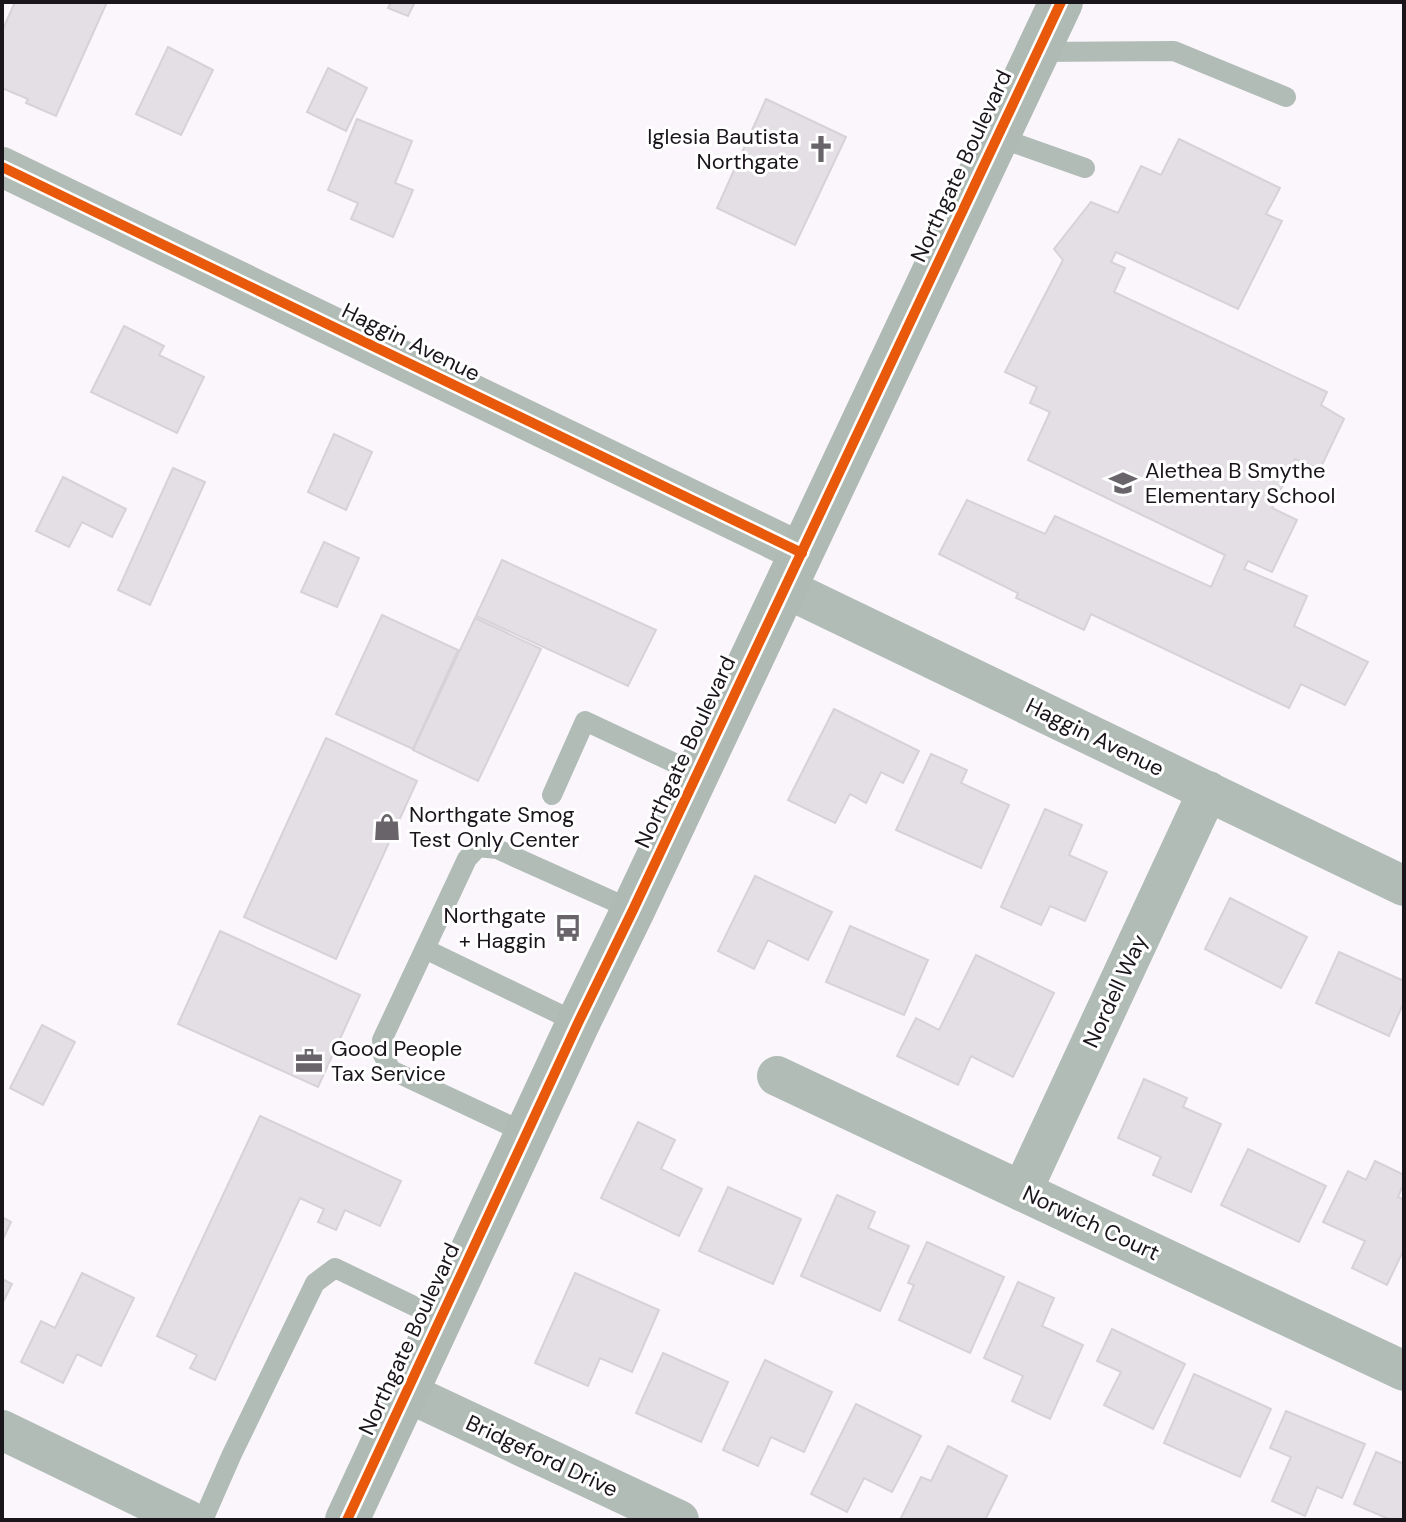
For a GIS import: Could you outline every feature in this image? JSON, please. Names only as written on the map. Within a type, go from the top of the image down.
[{"type":"main road","name":"Northgate Boulevard","points":[[347,1520],[578,1023],[1061,2]]},
{"type":"street","name":"Haggin Avenue","points":[[8,175],[794,571],[1208,791],[1404,886]]},
{"type":"street","name":"Nordell Way","points":[[1022,1191],[1208,791]]},
{"type":"street","name":"Norwich Court","points":[[777,1076],[1404,1371]]},
{"type":"street","name":"Bridgeford Drive","points":[[406,1392],[679,1520]]},
{"type":"street","points":[[2,1430],[171,1516]]},
{"type":"lane","points":[[1037,52],[1174,51],[1286,97]]},
{"type":"lane","points":[[997,137],[1085,168]]},
{"type":"lane","points":[[552,795],[585,721],[698,774]]},
{"type":"lane","points":[[528,1134],[391,1070],[383,1055],[382,1040],[467,859],[478,847],[497,849],[633,910]]},
{"type":"lane","points":[[425,949],[578,1023]]},
{"type":"lane","points":[[203,1520],[315,1283],[335,1268],[441,1319]]},
{"type":"building","points":[[15,2],[107,2],[56,116],[2,88],[2,31]]},
{"type":"building","points":[[391,2],[415,2],[408,16],[388,8]]},
{"type":"building","points":[[168,47],[213,70],[181,135],[136,114]]},
{"type":"building","points":[[328,68],[367,88],[346,131],[307,112]]},
{"type":"building","points":[[766,99],[846,137],[795,245],[717,208]]},
{"type":"building","points":[[357,119],[412,141],[395,183],[413,190],[393,237],[351,219],[358,203],[328,190]]},
{"type":"building","points":[[1179,139],[1280,188],[1266,214],[1282,221],[1238,309],[1116,252],[1111,262],[1125,268],[1114,292],[1327,392],[1321,405],[1344,419],[1320,469],[1295,459],[1272,508],[1297,520],[1272,572],[1248,561],[1244,569],[1307,596],[1294,626],[1368,662],[1345,705],[1301,684],[1289,708],[1091,614],[1084,630],[1016,598],[1018,593],[939,554],[967,500],[1045,534],[1055,516],[1211,587],[1225,555],[1028,460],[1050,412],[1030,403],[1037,387],[1005,372],[1063,260],[1054,249],[1091,202],[1118,213],[1141,166],[1161,175]]},
{"type":"building","points":[[124,326],[164,346],[159,355],[204,377],[177,433],[91,392]]},
{"type":"building","points":[[334,434],[372,452],[346,510],[308,492]]},
{"type":"building","points":[[173,468],[205,482],[150,605],[118,590]]},
{"type":"building","points":[[63,477],[126,509],[112,537],[82,522],[69,547],[36,531]]},
{"type":"building","points":[[324,542],[359,558],[337,607],[301,592]]},
{"type":"building","points":[[502,560],[656,630],[628,686],[476,616]]},
{"type":"building","points":[[382,615],[458,650],[413,749],[336,714]]},
{"type":"building","points":[[475,618],[541,649],[478,781],[413,750]]},
{"type":"building","points":[[834,709],[919,751],[903,783],[881,772],[866,803],[850,794],[835,823],[788,800]]},
{"type":"building","points":[[326,738],[417,781],[336,959],[244,917]]},
{"type":"building","points":[[931,754],[967,770],[961,783],[1009,805],[981,868],[896,830]]},
{"type":"building","points":[[1045,809],[1082,825],[1069,855],[1107,872],[1085,921],[1050,906],[1041,925],[1001,907]]},
{"type":"building","points":[[755,876],[832,912],[808,960],[768,940],[754,969],[718,951]]},
{"type":"building","points":[[1230,898],[1307,937],[1281,988],[1205,949]]},
{"type":"building","points":[[850,926],[928,960],[904,1015],[826,982]]},
{"type":"building","points":[[220,931],[360,995],[318,1087],[178,1024]]},
{"type":"building","points":[[1339,952],[1404,981],[1404,1002],[1389,1036],[1316,1003]]},
{"type":"building","points":[[976,955],[1054,993],[1013,1077],[971,1056],[958,1085],[897,1056],[916,1018],[939,1030]]},
{"type":"building","points":[[42,1025],[75,1042],[43,1105],[10,1088]]},
{"type":"building","points":[[1144,1079],[1187,1098],[1183,1107],[1221,1124],[1191,1192],[1153,1175],[1161,1157],[1118,1138]]},
{"type":"building","points":[[260,1116],[401,1181],[380,1226],[345,1210],[336,1230],[318,1222],[324,1209],[300,1198],[215,1380],[190,1368],[197,1355],[157,1336]]},
{"type":"building","points":[[638,1122],[675,1140],[661,1169],[702,1189],[679,1236],[601,1198]]},
{"type":"building","points":[[1248,1149],[1326,1186],[1299,1242],[1221,1205]]},
{"type":"building","points":[[1375,1161],[1404,1175],[1398,1197],[1404,1200],[1404,1249],[1387,1285],[1352,1268],[1365,1241],[1323,1222],[1348,1171],[1366,1180]]},
{"type":"building","points":[[728,1187],[801,1219],[773,1284],[699,1251]]},
{"type":"building","points":[[837,1195],[875,1212],[868,1228],[909,1246],[880,1311],[801,1276]]},
{"type":"building","points":[[2,1217],[11,1222],[2,1241]]},
{"type":"building","points":[[927,1242],[1004,1277],[970,1353],[899,1320],[914,1285],[908,1283]]},
{"type":"building","points":[[82,1273],[134,1298],[101,1366],[77,1354],[63,1383],[21,1362],[41,1321],[55,1328]]},
{"type":"building","points":[[575,1273],[659,1310],[632,1372],[600,1358],[588,1386],[535,1363]]},
{"type":"building","points":[[2,1279],[12,1284],[2,1304]]},
{"type":"building","points":[[1018,1282],[1054,1298],[1042,1326],[1083,1345],[1050,1419],[1012,1401],[1023,1376],[984,1358]]},
{"type":"building","points":[[1112,1329],[1185,1364],[1153,1429],[1104,1405],[1121,1372],[1097,1361]]},
{"type":"building","points":[[663,1353],[728,1382],[701,1442],[636,1413]]},
{"type":"building","points":[[765,1360],[832,1392],[804,1452],[771,1437],[758,1466],[723,1450]]},
{"type":"building","points":[[1194,1374],[1271,1409],[1240,1477],[1164,1443]]},
{"type":"building","points":[[856,1404],[921,1436],[892,1492],[864,1478],[847,1512],[811,1494]]},
{"type":"building","points":[[1286,1411],[1365,1444],[1342,1498],[1317,1487],[1305,1516],[1272,1501],[1291,1457],[1270,1448]]},
{"type":"building","points":[[948,1446],[1007,1476],[985,1520],[900,1520],[921,1477],[931,1481]]},
{"type":"building","points":[[1376,1452],[1404,1464],[1404,1520],[1391,1520],[1354,1504]]},
{"type":"cycle path","points":[[347,1520],[578,1023],[1061,2]]},
{"type":"cycle path","points":[[2,167],[802,553]]},
{"type":"place","name":"Iglesia Bautista Northgate","points":[[821,149]]},
{"type":"place","name":"Alethea B Smythe Elementary School","points":[[1123,483]]},
{"type":"place","name":"Northgate Smog Test Only Center","points":[[387,827]]},
{"type":"place","name":"Northgate + Haggin","points":[[568,928]]},
{"type":"place","name":"Good People Tax Service","points":[[309,1061]]}]
